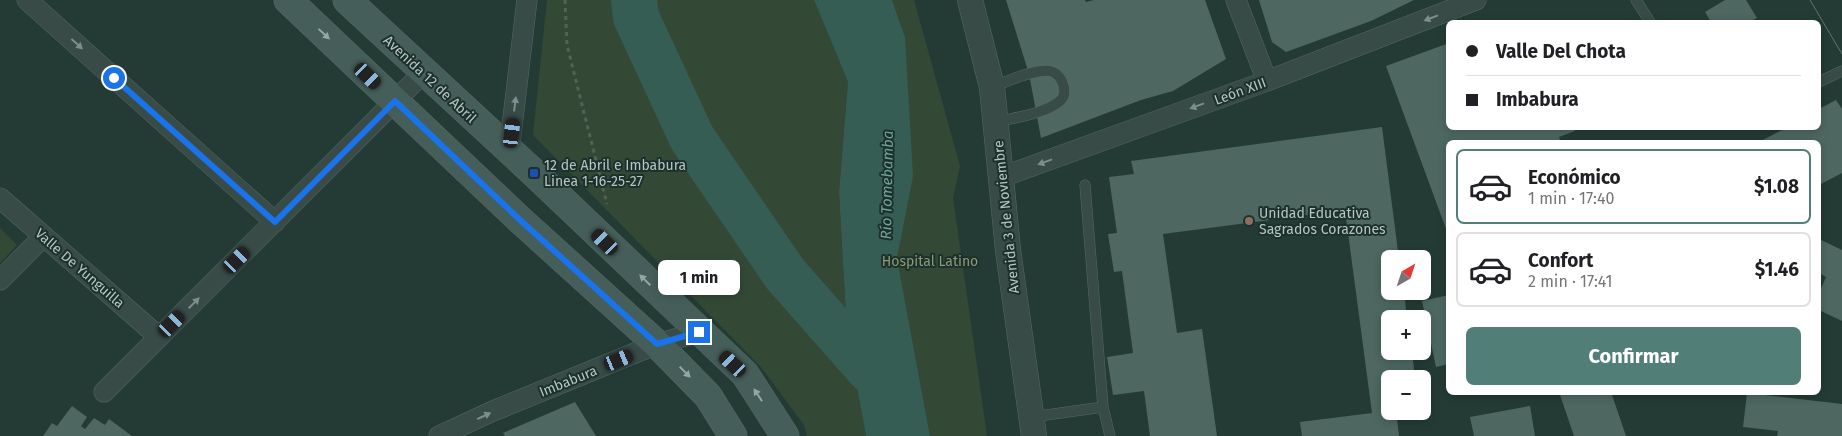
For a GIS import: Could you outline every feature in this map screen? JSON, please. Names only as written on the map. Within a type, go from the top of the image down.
[{"type":"main road","points":[[288,0],[519,219],[657,344],[708,396],[734,436]]},
{"type":"main road","name":"Avenida 12 de Abril","points":[[346,0],[744,374],[784,436]]},
{"type":"street","points":[[509,152],[527,0]]},
{"type":"street","name":"Avenida 3 de Noviembre","points":[[970,0],[992,87],[997,122],[1008,250],[1033,426]]},
{"type":"street","points":[[1236,0],[1267,81]]},
{"type":"street","name":"León XIII","points":[[1002,177],[1267,81],[1476,0]]},
{"type":"street","points":[[40,4],[275,222]]},
{"type":"street","points":[[104,392],[423,73]]},
{"type":"street","name":"Valle De Yunguilla","points":[[0,198],[159,337]]},
{"type":"street","points":[[0,280],[44,236]]},
{"type":"street","name":"Imbabura","points":[[439,436],[493,411],[657,344],[699,332]]},
{"type":"lane","points":[[1636,0],[1649,20]]},
{"type":"lane","points":[[992,87],[1043,71],[1052,72],[1060,78],[1064,88],[1064,96],[1059,102],[1036,112],[997,122]]},
{"type":"lane","points":[[1821,81],[1842,71]]},
{"type":"lane","points":[[1085,185],[1103,407],[1110,436]]},
{"type":"lane","points":[[1033,426],[1103,407]]},
{"type":"path","points":[[565,0],[567,45],[608,207]]},
{"type":"green space","points":[[547,0],[814,0],[848,82],[839,192],[847,333],[866,436],[807,436],[804,425],[761,367],[533,135]]},
{"type":"green space","name":"Hospital Latino","points":[[892,0],[914,0],[960,166],[953,198],[987,436],[930,436],[897,258],[905,37]]},
{"type":"green space","points":[[0,228],[17,245],[0,263]]},
{"type":"water","name":"Río Tomebamba","points":[[814,0],[892,0],[905,37],[913,176],[897,258],[930,436],[866,436],[847,333],[839,192],[848,82]]},
{"type":"building","points":[[1006,0],[1085,0],[1086,2],[1094,0],[1205,0],[1226,59],[1173,91],[1141,100],[1041,138],[1029,74]]},
{"type":"building","points":[[1259,0],[1414,0],[1371,21],[1286,52],[1272,42]]},
{"type":"building","points":[[1725,0],[1746,0],[1757,18],[1753,20],[1710,20],[1705,12]]},
{"type":"building","points":[[1446,44],[1446,130],[1575,131],[1559,137],[1560,140],[1446,140],[1446,229],[1386,66]]},
{"type":"building","points":[[1836,100],[1842,109],[1842,173],[1821,184],[1821,140],[1763,140],[1782,130],[1821,130],[1821,108]]},
{"type":"building","points":[[1382,127],[1398,250],[1381,250],[1381,300],[1405,300],[1406,310],[1381,310],[1381,360],[1413,360],[1414,370],[1381,370],[1381,420],[1397,420],[1399,436],[1302,436],[1300,422],[1372,413],[1345,210],[1163,234],[1177,333],[1202,329],[1217,436],[1150,436],[1144,391],[1113,395],[1107,357],[1133,353],[1122,271],[1114,272],[1108,234],[1117,233],[1109,177],[1134,174],[1131,161]]},
{"type":"building","points":[[1821,240],[1842,250],[1842,321],[1821,311],[1821,288],[1826,277],[1821,274]]},
{"type":"building","points":[[1446,296],[1446,365],[1436,367],[1431,343],[1431,310],[1424,310],[1422,301]]},
{"type":"building","points":[[1560,395],[1612,395],[1626,436],[1574,436]]},
{"type":"building","points":[[1747,395],[1764,395],[1842,404],[1842,436],[1777,436],[1778,431],[1743,427]]},
{"type":"building","points":[[575,402],[596,436],[505,436],[503,433]]},
{"type":"building","points":[[72,406],[87,417],[81,426],[85,429],[94,418],[105,425],[109,419],[132,436],[43,436],[52,423],[57,426]]},
{"type":"building","points":[[1530,406],[1535,436],[1474,436],[1470,417]]},
{"type":"waterway","points":[[634,0],[636,17],[692,138],[785,274],[868,368],[893,391]]},
{"type":"tram line","points":[[1810,0],[1842,54]]},
{"type":"place","name":"12 de Abril e Imbabura Linea 1-16-25-27","points":[[534,173]]},
{"type":"place","name":"Unidad Educativa Sagrados Corazones","points":[[1249,221]]},
{"type":"route","points":[[114,78],[275,222],[395,101],[519,219],[657,344],[699,332]]}]
